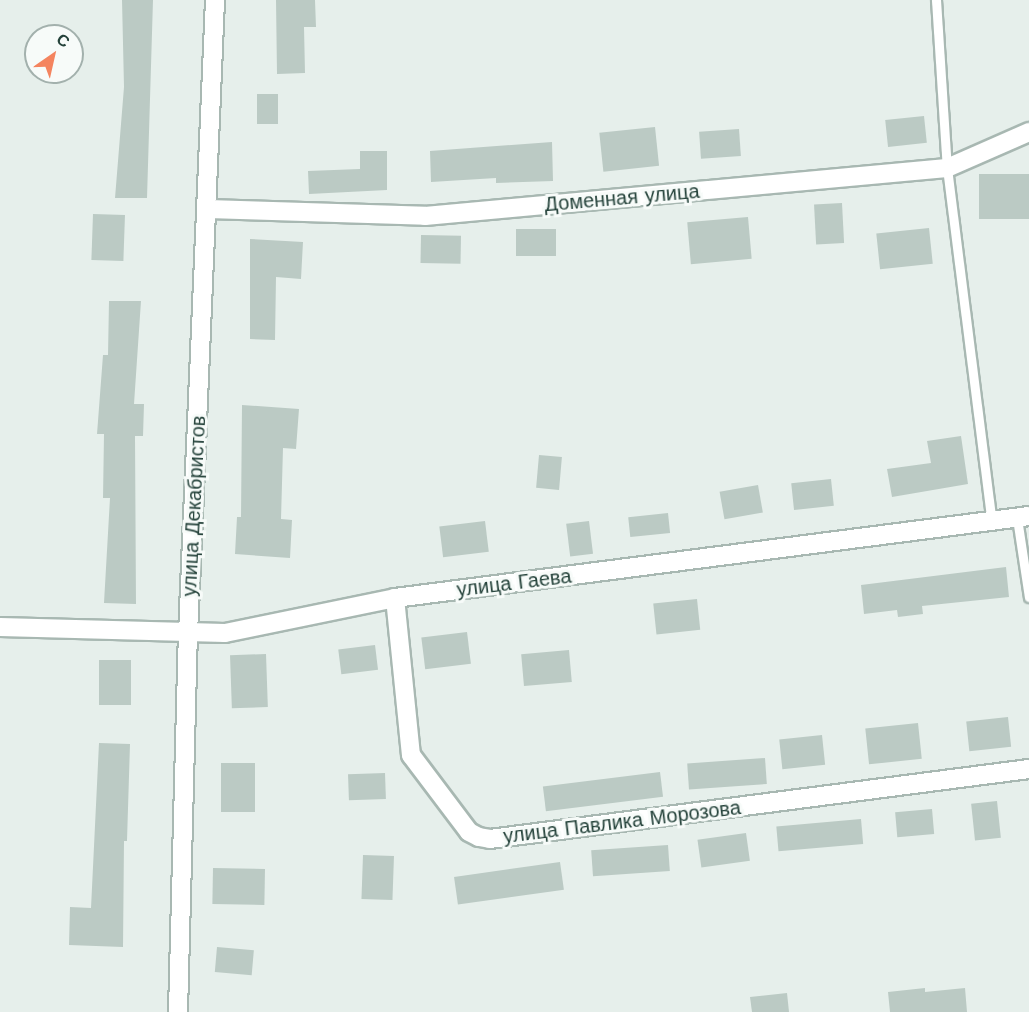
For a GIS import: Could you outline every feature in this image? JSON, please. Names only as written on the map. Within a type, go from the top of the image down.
[{"type":"street","name":"улица Декабристов","points":[[178,1012],[188,634],[215,0]]},
{"type":"street","name":"Доменная улица","points":[[207,209],[425,216],[947,168],[1029,132]]},
{"type":"street","name":"улица Гаева","points":[[0,627],[188,634],[225,633],[395,598],[1023,517]]},
{"type":"street","name":"улица Павлика Морозова","points":[[395,598],[411,755],[469,832],[479,837],[490,839],[1029,769]]},
{"type":"lane","points":[[936,0],[947,168],[992,522]]},
{"type":"lane","points":[[1023,517],[1029,597]]},
{"type":"building","points":[[122,0],[153,0],[147,198],[115,198],[124,87]]},
{"type":"building","points":[[276,0],[315,0],[316,27],[304,27],[305,73],[277,74]]},
{"type":"building","points":[[257,94],[278,94],[278,124],[257,124]]},
{"type":"building","points":[[924,116],[927,143],[888,147],[885,120]]},
{"type":"building","points":[[655,127],[659,166],[603,172],[599,133]]},
{"type":"building","points":[[739,129],[741,156],[701,159],[699,132]]},
{"type":"building","points":[[552,142],[553,181],[496,183],[496,178],[431,182],[430,151]]},
{"type":"building","points":[[360,151],[387,151],[387,190],[309,194],[308,171],[360,169]]},
{"type":"building","points":[[979,174],[1029,174],[1029,219],[979,219]]},
{"type":"building","points":[[842,203],[844,243],[816,244],[814,204]]},
{"type":"building","points":[[93,214],[125,215],[123,261],[91,260]]},
{"type":"building","points":[[748,217],[752,259],[691,264],[687,222]]},
{"type":"building","points":[[929,228],[933,264],[880,269],[876,234]]},
{"type":"building","points":[[516,229],[556,229],[556,256],[516,256]]},
{"type":"building","points":[[421,235],[461,236],[461,264],[421,263]]},
{"type":"building","points":[[250,239],[303,242],[301,279],[276,277],[275,340],[250,339]]},
{"type":"building","points":[[109,301],[141,301],[134,404],[144,404],[143,436],[135,436],[136,604],[104,603],[110,498],[103,498],[104,434],[97,434],[103,355],[108,355]]},
{"type":"building","points":[[242,405],[299,409],[296,449],[283,448],[281,519],[292,520],[290,558],[235,554],[237,517],[241,517]]},
{"type":"building","points":[[961,436],[968,484],[892,497],[887,469],[931,463],[927,441]]},
{"type":"building","points":[[539,455],[562,457],[559,490],[536,488]]},
{"type":"building","points":[[831,479],[834,506],[794,510],[791,483]]},
{"type":"building","points":[[758,485],[763,513],[724,519],[720,492]]},
{"type":"building","points":[[668,513],[670,533],[630,537],[628,517]]},
{"type":"building","points":[[485,521],[489,552],[443,557],[439,527]]},
{"type":"building","points":[[589,521],[593,554],[570,557],[566,524]]},
{"type":"building","points":[[1006,567],[1009,597],[922,606],[923,614],[898,617],[897,610],[864,614],[861,585]]},
{"type":"building","points":[[697,599],[700,630],[656,634],[653,604]]},
{"type":"building","points":[[467,632],[471,664],[425,669],[421,638]]},
{"type":"building","points":[[375,645],[378,670],[341,674],[338,650]]},
{"type":"building","points":[[569,650],[572,682],[524,686],[521,654]]},
{"type":"building","points":[[266,654],[268,707],[232,708],[230,655]]},
{"type":"building","points":[[99,660],[131,660],[131,705],[99,705]]},
{"type":"building","points":[[1008,717],[1011,747],[969,751],[966,721]]},
{"type":"building","points":[[918,723],[922,759],[869,764],[865,729]]},
{"type":"building","points":[[822,735],[825,765],[782,769],[779,739]]},
{"type":"building","points":[[99,743],[130,744],[127,841],[124,841],[123,947],[69,945],[70,907],[91,908]]},
{"type":"building","points":[[765,758],[767,784],[689,789],[687,763]]},
{"type":"building","points":[[221,763],[255,763],[255,812],[221,812]]},
{"type":"building","points":[[660,772],[663,797],[546,811],[543,786]]},
{"type":"building","points":[[385,773],[386,799],[349,800],[348,774]]},
{"type":"building","points":[[997,801],[1001,838],[975,841],[971,804]]},
{"type":"building","points":[[932,809],[934,834],[897,837],[895,812]]},
{"type":"building","points":[[861,819],[863,844],[779,851],[776,826]]},
{"type":"building","points":[[746,833],[750,861],[701,868],[697,840]]},
{"type":"building","points":[[668,845],[670,871],[593,876],[591,850]]},
{"type":"building","points":[[363,855],[394,856],[392,900],[361,899]]},
{"type":"building","points":[[560,862],[564,890],[458,905],[454,877]]},
{"type":"building","points":[[213,868],[265,869],[264,905],[212,904]]},
{"type":"building","points":[[217,947],[254,950],[252,975],[215,972]]},
{"type":"building","points":[[925,988],[925,992],[965,988],[967,1012],[890,1012],[888,992]]},
{"type":"building","points":[[787,993],[789,1012],[752,1012],[750,997]]}]
